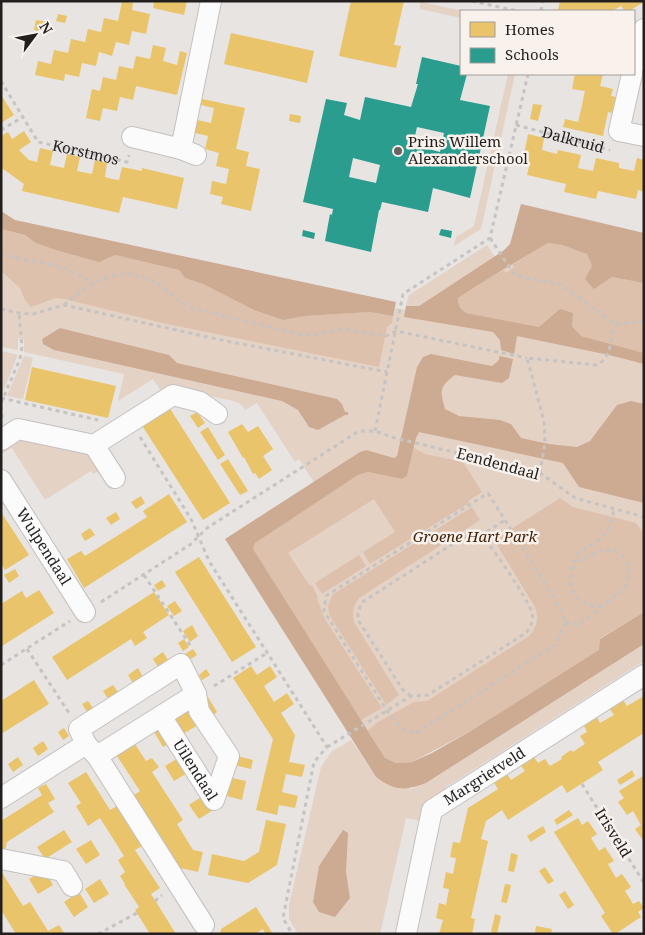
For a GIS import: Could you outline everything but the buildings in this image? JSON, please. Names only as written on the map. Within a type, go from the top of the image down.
[{"type":"street","name":"Korstmos","points":[[132,137],[188,152],[211,1]]},
{"type":"street","points":[[635,62],[644,29]]},
{"type":"street","name":"Dalkruid","points":[[632,75],[619,131],[644,136]]},
{"type":"street","points":[[1,440],[18,429],[94,445],[173,394],[200,402],[218,414]]},
{"type":"street","points":[[94,445],[115,478]]},
{"type":"street","name":"Wulpendaal","points":[[1,480],[85,612]]},
{"type":"street","points":[[1,798],[87,743],[181,664]]},
{"type":"street","name":"Uilendaal","points":[[161,716],[214,800],[229,756],[199,711],[196,694],[181,664]]},
{"type":"street","name":"Margrietveld","points":[[406,934],[432,810],[644,675]]},
{"type":"street","points":[[87,743],[161,716],[196,694]]},
{"type":"street","points":[[87,743],[204,925]]},
{"type":"street","points":[[1,859],[63,870],[72,886]]},
{"type":"path","points":[[472,1],[512,10]]},
{"type":"path","points":[[528,75],[490,238],[514,274],[560,284],[615,324],[644,321]]},
{"type":"path","name":"Korstmos","points":[[1,81],[38,142],[127,162],[132,137]]},
{"type":"path","points":[[1,130],[23,117]]},
{"type":"path","name":"Dalkruid","points":[[516,126],[610,150],[619,131]]},
{"type":"path","points":[[191,544],[207,528],[359,431],[375,431],[403,294],[490,238]]},
{"type":"path","points":[[1,253],[13,258],[64,268],[92,283]]},
{"type":"path","points":[[1,309],[33,314],[64,305],[92,283],[116,274],[133,274],[156,283],[179,301],[192,308],[303,335],[343,329],[386,336],[396,331],[517,357],[596,366],[603,363],[607,356],[615,324]]},
{"type":"path","points":[[64,305],[221,340],[387,372]]},
{"type":"path","points":[[19,313],[21,353],[14,375],[2,400],[125,425],[138,434],[191,519],[209,560],[327,747]]},
{"type":"path","points":[[527,358],[544,422],[545,442],[540,473]]},
{"type":"path","name":"Eendendaal","points":[[375,431],[395,438],[540,473],[575,498],[644,517]]},
{"type":"path","points":[[488,493],[556,601],[566,622],[555,645],[416,733],[405,730],[387,711],[324,611],[326,596],[488,493]]},
{"type":"path","points":[[602,606],[590,605],[581,601],[574,593],[570,583],[570,572],[580,552],[604,535],[611,522],[614,508]]},
{"type":"path","points":[[480,536],[505,520]]},
{"type":"path","points":[[292,934],[283,918],[314,762],[327,747],[411,696],[428,695],[526,633],[532,625],[533,618],[528,604],[490,543],[480,536],[472,534],[462,538],[361,603],[358,620],[402,690],[411,696]]},
{"type":"path","points":[[566,622],[578,625],[626,586],[630,572],[626,561],[618,553],[605,550],[575,562]]},
{"type":"path","points":[[144,575],[192,648],[181,655],[181,664]]},
{"type":"path","points":[[28,649],[87,743]]},
{"type":"path","points":[[196,694],[203,693],[268,653]]},
{"type":"path","name":"Irisveld","points":[[582,784],[644,883]]},
{"type":"path","points":[[98,934],[137,913]]},
{"type":"green space","points":[[420,2],[460,10],[460,18],[420,9]]},
{"type":"green space","points":[[508,75],[515,75],[481,229],[454,246],[456,237],[474,226]]},
{"type":"green space","name":"Groene Hart Park","points":[[1,221],[192,265],[418,313],[526,240],[644,248],[644,630],[383,771],[236,539],[315,484],[299,459],[295,462],[257,403],[245,410],[241,404],[234,401],[170,388],[161,391],[153,379],[118,401],[124,374],[24,352],[24,339],[18,338],[18,350],[1,347]]},
{"type":"green space","points":[[487,245],[495,257],[419,306],[406,306],[409,295]]},
{"type":"green space","points":[[1,351],[18,355],[2,394],[1,394]]},
{"type":"green space","points":[[24,356],[33,358],[23,399],[7,396]]},
{"type":"green space","points":[[17,439],[90,455],[101,475],[97,472],[93,474],[91,471],[45,500],[12,448],[1,454],[1,449]]},
{"type":"green space","points":[[644,644],[644,661],[446,787],[444,795],[420,821],[406,818],[380,934],[298,934],[289,919],[289,905],[321,767],[331,752],[351,740],[376,777],[411,789],[426,783]]},
{"type":"shaded area","points":[[521,204],[644,233],[644,283],[612,277],[594,289],[585,279],[592,266],[587,254],[562,245],[548,243],[458,298],[461,308],[466,313],[539,327],[560,309],[573,313],[572,326],[581,336],[644,353],[644,364],[517,336],[514,354],[501,350],[500,340],[493,332],[404,317],[406,306],[419,306],[503,251],[510,244]]},
{"type":"shaded area","points":[[1,211],[15,220],[396,302],[393,316],[370,312],[305,316],[283,320],[254,310],[203,284],[185,278],[179,270],[115,255],[99,262],[36,243],[25,235],[1,229]]},
{"type":"shaded area","points":[[1,229],[25,235],[36,243],[115,255],[179,270],[185,278],[203,284],[254,310],[283,320],[305,316],[370,312],[393,316],[392,323],[387,327],[379,367],[167,324],[64,299],[56,298],[31,307],[25,300],[20,288],[1,271]]},
{"type":"shaded area","points":[[548,243],[562,245],[587,254],[592,266],[612,277],[644,283],[644,353],[581,336],[572,326],[539,327],[466,313],[461,308],[458,298],[488,278],[504,270],[506,273],[514,267],[512,265]]},
{"type":"shaded area","points":[[60,328],[169,355],[177,363],[337,399],[342,404],[345,412],[348,412],[348,415],[318,430],[309,427],[298,410],[282,401],[54,350],[43,344],[42,339]]},
{"type":"shaded area","points":[[431,354],[492,366],[499,360],[499,356],[513,359],[509,378],[502,383],[455,375],[443,386],[442,397],[445,409],[459,416],[500,420],[511,424],[521,438],[577,447],[590,441],[617,405],[631,401],[644,404],[644,503],[579,487],[563,463],[419,432],[407,476],[402,479],[368,472],[358,475],[255,543],[253,549],[385,758],[396,763],[412,762],[432,753],[469,732],[599,650],[600,639],[644,612],[644,644],[426,783],[400,788],[389,785],[376,777],[225,539],[360,452],[366,450],[394,458],[397,456],[417,367],[423,357]]},
{"type":"shaded area","points":[[414,448],[425,454],[463,462],[482,492],[468,501],[469,503],[370,564],[363,552],[395,532],[374,499],[288,553],[310,586],[312,585],[325,619],[382,708],[361,720],[252,549],[254,543],[358,475],[368,472],[402,479],[407,476]]},
{"type":"shaded area","points":[[560,498],[573,507],[636,523],[642,531],[644,530],[644,612],[600,638],[600,650],[469,732],[412,762],[396,763],[385,758],[368,730],[378,722],[414,702],[427,701],[532,633],[537,619],[535,607],[494,540]]},
{"type":"shaded area","points":[[472,507],[480,520],[359,598],[355,604],[354,622],[399,695],[386,705],[330,616],[328,607],[332,595]]},
{"type":"shaded area","points":[[359,555],[366,566],[322,594],[315,583]]},
{"type":"shaded area","points":[[343,830],[348,833],[346,872],[350,898],[335,917],[319,912],[313,902],[319,866]]},
{"type":"place","name":"Prins Willem Alexanderschool","points":[[398,151]]}]
